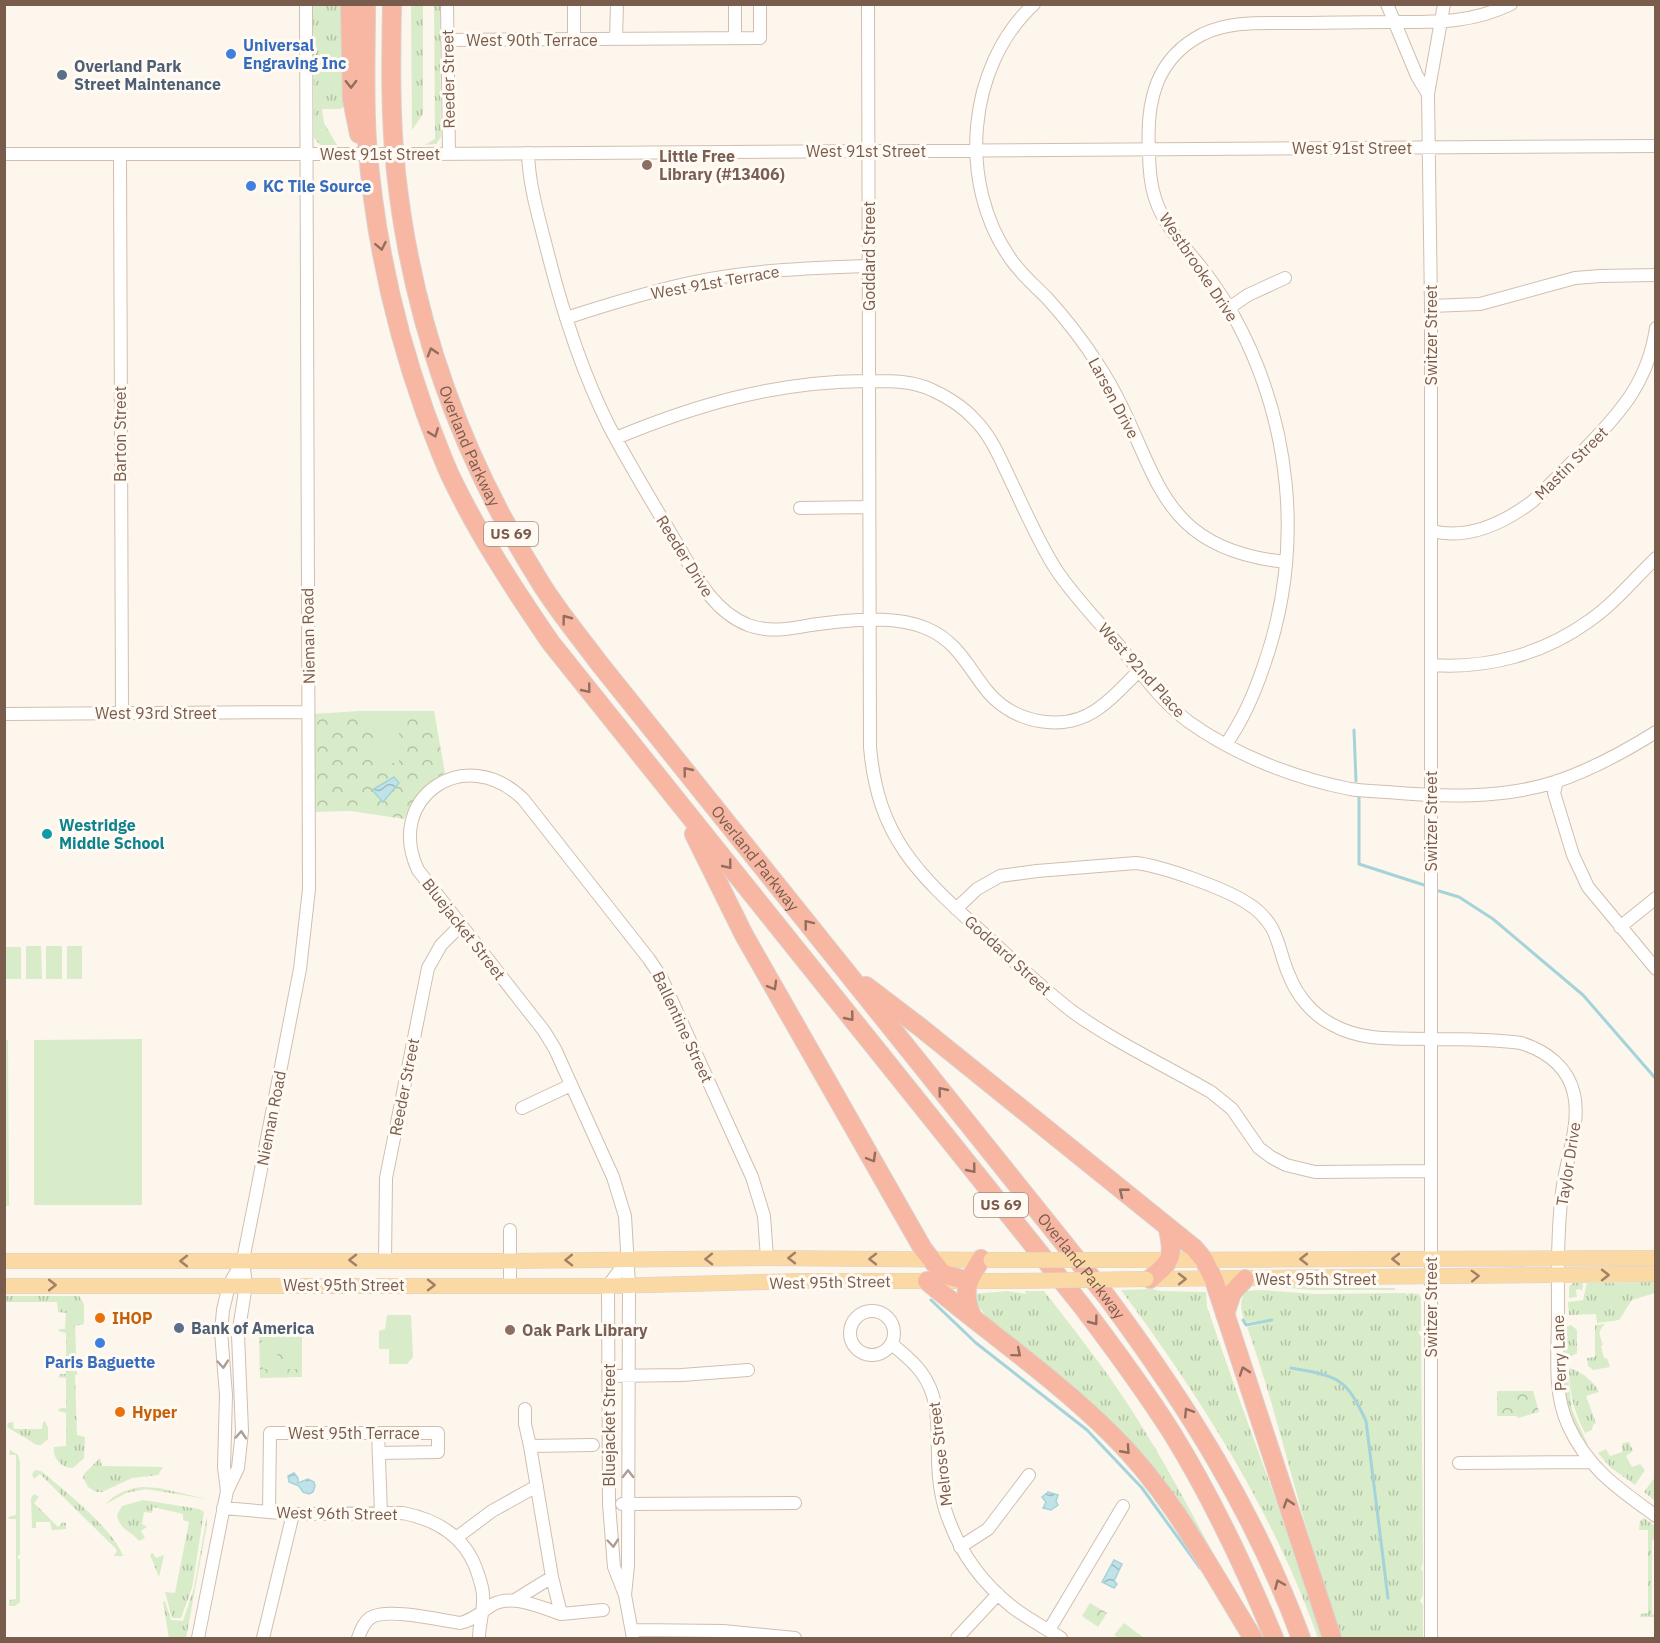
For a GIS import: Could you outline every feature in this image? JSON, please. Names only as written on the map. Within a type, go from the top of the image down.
[{"type":"highway","points":[[350,4],[352,99],[372,188]]},
{"type":"highway","name":"Overland Parkway","points":[[366,4],[367,139],[372,188],[388,286],[416,387],[450,474],[496,560],[551,643],[1075,1296],[1113,1347],[1171,1432],[1194,1471],[1244,1568],[1274,1638]]},
{"type":"highway","name":"Overland Parkway","points":[[392,4],[393,128],[396,171],[407,253],[426,334],[452,412],[468,451],[513,538],[565,618],[1107,1297],[1156,1364],[1204,1438],[1236,1494],[1264,1550],[1301,1638]]},
{"type":"highway","points":[[678,802],[744,935],[929,1258],[943,1274],[968,1281]]},
{"type":"highway","points":[[844,970],[920,1027],[1194,1248],[1204,1260],[1214,1280],[1332,1638]]},
{"type":"highway","points":[[1148,1279],[1169,1259],[1172,1248],[1168,1229]]},
{"type":"highway","points":[[972,1316],[966,1292],[968,1281],[986,1259]]},
{"type":"highway","points":[[1225,1314],[1232,1293],[1245,1279]]},
{"type":"highway","points":[[927,1281],[1084,1409],[1113,1436],[1173,1508],[1253,1638]]},
{"type":"main road","name":"West 95th Street","points":[[4,1261],[1656,1258]]},
{"type":"main road","name":"West 95th Street","points":[[4,1286],[608,1286],[1656,1274]]},
{"type":"street","name":"Nieman Road","points":[[198,1638],[227,1491],[238,1468],[242,1431],[238,1335],[246,1285],[243,1260],[300,969],[309,889],[306,4]]},
{"type":"street","name":"Reeder Street","points":[[447,4],[449,154]]},
{"type":"street","points":[[574,4],[574,40]]},
{"type":"street","name":"West 90th Terrace","points":[[616,4],[616,39]]},
{"type":"street","points":[[735,4],[735,38]]},
{"type":"street","name":"West 90th Terrace","points":[[447,40],[760,38],[760,4]]},
{"type":"street","name":"Goddard Street","points":[[868,4],[870,747],[878,796],[886,820],[908,857],[926,881],[1033,978],[1074,1012],[1226,1103],[1259,1148],[1271,1157],[1301,1170],[1316,1172],[1431,1171]]},
{"type":"street","name":"Larsen Drive","points":[[1034,4],[1012,28],[993,62],[985,82],[979,112],[977,166],[986,210],[1000,243],[1011,260],[1074,330],[1101,368],[1150,472],[1168,502],[1189,525],[1211,542],[1246,556],[1286,562]]},
{"type":"street","points":[[1387,4],[1417,76],[1428,94]]},
{"type":"street","name":"Switzer Street","points":[[1431,1638],[1432,531],[1428,94],[1444,4]]},
{"type":"street","name":"Westbrooke Drive","points":[[1226,744],[1257,686],[1270,648],[1283,593],[1289,543],[1286,480],[1280,440],[1269,398],[1254,358],[1229,308],[1164,218],[1155,201],[1150,182],[1148,114],[1153,89],[1160,75],[1176,54],[1202,35],[1231,25],[1441,22],[1469,19],[1511,4]]},
{"type":"street","name":"West 91st Street","points":[[4,154],[449,154],[1656,146]]},
{"type":"street","name":"Reeder Drive","points":[[528,153],[533,196],[566,318],[586,374],[638,479],[689,564],[714,601],[727,613],[748,625],[779,630],[826,623],[884,620],[910,622],[936,633],[961,653],[988,692],[998,702],[1017,714],[1043,722],[1067,722],[1088,715],[1103,705],[1139,671]]},
{"type":"street","name":"Barton Street","points":[[120,154],[122,713]]},
{"type":"street","name":"West 91st Terrace","points":[[566,318],[645,294],[696,282],[787,270],[868,266]]},
{"type":"street","points":[[1431,306],[1480,304],[1575,278],[1656,275]]},
{"type":"street","points":[[1229,308],[1248,295],[1285,278]]},
{"type":"street","name":"Mastin Street","points":[[1432,531],[1448,535],[1499,524],[1533,501],[1623,409],[1644,373],[1656,328]]},
{"type":"street","name":"West 92nd Place","points":[[616,438],[691,408],[792,386],[869,381],[908,383],[932,390],[961,408],[976,421],[998,454],[1050,560],[1139,671],[1177,712],[1226,744],[1281,769],[1350,789],[1431,795],[1483,795],[1521,789],[1557,782],[1604,762],[1656,732]]},
{"type":"street","points":[[800,508],[869,507]]},
{"type":"street","points":[[1432,665],[1473,665],[1500,661],[1539,649],[1589,621],[1656,558]]},
{"type":"street","name":"West 93rd Street","points":[[4,714],[308,712]]},
{"type":"street","name":"Ballentine Street","points":[[454,777],[469,775],[497,780],[523,799],[649,959],[665,987],[752,1177],[764,1216],[767,1258]]},
{"type":"street","name":"Bluejacket Street","points":[[454,777],[431,790],[415,811],[410,825],[409,844],[412,859],[418,870],[544,1031],[571,1085],[619,1193],[625,1216],[629,1285],[628,1566],[625,1595]]},
{"type":"street","points":[[1557,782],[1554,793],[1578,867],[1588,887],[1656,969]]},
{"type":"street","name":"Taylor Drive","points":[[956,909],[977,889],[1000,876],[1125,864],[1151,865],[1222,891],[1255,908],[1275,933],[1288,975],[1297,991],[1317,1014],[1332,1025],[1349,1033],[1366,1037],[1521,1043],[1537,1048],[1560,1067],[1574,1092],[1575,1118],[1562,1194],[1559,1259]]},
{"type":"street","points":[[1620,927],[1656,898]]},
{"type":"street","name":"Reeder Street","points":[[385,1260],[385,1193],[388,1167],[428,968],[441,945],[461,925]]},
{"type":"street","points":[[522,1108],[571,1085]]},
{"type":"street","points":[[510,1230],[510,1285]]},
{"type":"street","name":"Perry Lane","points":[[1559,1259],[1558,1376],[1560,1395],[1568,1425],[1589,1462],[1611,1483],[1656,1516]]},
{"type":"street","name":"Nieman Road","points":[[227,1491],[224,1467],[226,1395],[221,1332],[229,1285],[243,1260]]},
{"type":"street","points":[[608,1286],[627,1260]]},
{"type":"street","name":"Bluejacket Street","points":[[608,1286],[609,1504],[615,1567],[625,1595],[632,1634]]},
{"type":"street","name":"Melrose Street","points":[[892,1344],[921,1371],[934,1399],[942,1496],[960,1547],[980,1575],[1012,1607],[1061,1638]]},
{"type":"street","points":[[609,1376],[682,1375],[748,1370]]},
{"type":"street","points":[[525,1409],[525,1424],[552,1577],[561,1614]]},
{"type":"street","name":"West 95th Terrace","points":[[269,1512],[270,1433],[438,1433],[438,1452],[379,1453]]},
{"type":"street","points":[[378,1433],[381,1513]]},
{"type":"street","points":[[530,1446],[593,1445]]},
{"type":"street","points":[[1458,1463],[1589,1462]]},
{"type":"street","points":[[960,1547],[988,1529],[1029,1475]]},
{"type":"street","points":[[479,1638],[484,1600],[475,1565],[456,1538],[492,1511],[537,1486]]},
{"type":"street","points":[[609,1504],[795,1503]]},
{"type":"street","points":[[1049,1630],[1123,1506]]},
{"type":"street","name":"West 96th Street","points":[[223,1508],[293,1514],[403,1513],[420,1516],[440,1525],[456,1538]]},
{"type":"street","points":[[263,1638],[293,1514]]},
{"type":"street","points":[[358,1638],[363,1626],[371,1617],[384,1614],[460,1623],[471,1621],[495,1603],[515,1600],[552,1577]]},
{"type":"street","points":[[957,1638],[998,1594]]},
{"type":"street","points":[[515,1600],[561,1614],[603,1610]]},
{"type":"street","points":[[632,1634],[723,1631],[795,1638]]},
{"type":"green space","points":[[313,5],[343,5],[345,106],[340,109],[322,109],[324,123],[337,145],[320,145],[314,138]]},
{"type":"green space","points":[[411,5],[423,5],[423,114],[412,130]]},
{"type":"green space","points":[[434,5],[440,5],[441,137],[436,144],[425,145],[435,139]]},
{"type":"green space","points":[[359,711],[434,711],[445,773],[431,781],[420,792],[404,819],[351,811],[313,812],[313,714]]},
{"type":"green space","points":[[374,712],[399,712],[399,763],[374,763]]},
{"type":"green space","points":[[26,946],[41,946],[42,979],[26,979]]},
{"type":"green space","points":[[46,946],[62,946],[62,979],[46,979]]},
{"type":"green space","points":[[67,946],[82,946],[82,979],[67,979]]},
{"type":"green space","points":[[6,947],[21,947],[21,979],[6,979]]},
{"type":"green space","points":[[142,1039],[142,1205],[34,1205],[34,1040]]},
{"type":"green space","points":[[4,1040],[8,1040],[9,1206],[4,1206]]},
{"type":"green space","points":[[1655,1282],[1655,1293],[1632,1300],[1619,1320],[1597,1323],[1596,1314],[1569,1315],[1568,1302],[1583,1300],[1587,1283]]},
{"type":"green space","points":[[1573,1283],[1583,1283],[1582,1291],[1576,1290],[1577,1297],[1569,1298],[1569,1287]]},
{"type":"green space","points":[[1276,1284],[1321,1288],[1395,1288],[1395,1290],[1311,1290],[1257,1285]]},
{"type":"green space","points":[[1121,1290],[1206,1292],[1207,1307],[1324,1638],[1318,1638],[1279,1545],[1233,1457],[1179,1372]]},
{"type":"green space","points":[[1008,1291],[1026,1294],[1025,1291],[1044,1291],[1088,1347],[1156,1449],[1229,1583],[1188,1520],[987,1318],[972,1294]]},
{"type":"green space","points":[[1247,1291],[1315,1294],[1406,1293],[1407,1295],[1409,1293],[1419,1294],[1421,1298],[1421,1330],[1418,1332],[1421,1337],[1423,1595],[1420,1601],[1423,1605],[1423,1638],[1342,1638],[1247,1327],[1274,1321],[1272,1319],[1245,1323],[1242,1314],[1241,1303]]},
{"type":"green space","points":[[4,1296],[79,1296],[84,1304],[84,1324],[75,1326],[77,1375],[75,1375],[77,1435],[85,1437],[84,1458],[73,1468],[62,1465],[56,1459],[54,1451],[54,1447],[66,1446],[66,1413],[58,1411],[60,1408],[66,1408],[66,1378],[58,1377],[60,1374],[66,1374],[66,1333],[58,1331],[65,1329],[66,1313],[58,1312],[57,1302],[5,1302]]},
{"type":"green space","points":[[387,1315],[411,1315],[413,1357],[407,1364],[389,1364],[389,1349],[379,1349],[379,1331],[385,1329]]},
{"type":"green space","points":[[1605,1324],[1600,1331],[1603,1345],[1601,1346],[1604,1358],[1607,1358],[1610,1367],[1593,1370],[1588,1366],[1587,1358],[1595,1357],[1595,1325]]},
{"type":"green space","points":[[1571,1325],[1577,1330],[1577,1353],[1570,1357],[1564,1352],[1566,1327]]},
{"type":"green space","points":[[302,1326],[302,1377],[260,1378],[259,1327]]},
{"type":"green space","points":[[262,1336],[277,1336],[278,1369],[263,1369]]},
{"type":"green space","points":[[283,1336],[298,1336],[299,1369],[284,1369]]},
{"type":"green space","points":[[1567,1368],[1572,1410],[1588,1445],[1585,1444],[1572,1418],[1565,1396],[1564,1376]]},
{"type":"green space","points":[[1569,1368],[1586,1377],[1599,1392],[1586,1396],[1596,1423],[1592,1430],[1585,1433],[1573,1402]]},
{"type":"green space","points":[[1497,1391],[1533,1391],[1539,1412],[1518,1418],[1516,1416],[1497,1416]]},
{"type":"green space","points":[[45,1421],[48,1428],[48,1439],[41,1445],[37,1445],[7,1427],[8,1423],[13,1422],[14,1429],[42,1429]]},
{"type":"green space","points":[[1629,1442],[1633,1451],[1626,1456],[1632,1467],[1640,1464],[1645,1470],[1635,1485],[1610,1467],[1598,1453],[1606,1449],[1610,1456],[1622,1452],[1622,1443]]},
{"type":"green space","points":[[10,1450],[18,1455],[20,1461],[20,1555],[18,1559],[20,1559],[20,1602],[15,1606],[9,1606],[9,1600],[16,1599],[16,1519],[8,1517],[16,1515],[16,1455],[9,1455]]},
{"type":"green space","points":[[100,1458],[102,1466],[163,1467],[158,1475],[132,1478],[102,1492],[96,1492],[88,1487],[83,1478],[84,1474]]},
{"type":"green space","points":[[35,1470],[41,1471],[87,1510],[109,1534],[123,1556],[114,1556],[117,1550],[40,1474],[34,1479],[32,1474]]},
{"type":"green space","points":[[1655,1477],[1655,1501],[1644,1492]]},
{"type":"green space","points":[[143,1487],[159,1488],[207,1499],[146,1489],[126,1493],[106,1504],[123,1492]]},
{"type":"green space","points":[[34,1494],[39,1497],[34,1503],[58,1527],[63,1522],[66,1523],[66,1529],[52,1530],[50,1522],[36,1522],[36,1528],[32,1528],[31,1498]]},
{"type":"green space","points":[[143,1500],[199,1509],[204,1512],[192,1588],[181,1618],[172,1618],[165,1592],[175,1593],[189,1522],[183,1520],[183,1514],[153,1507],[152,1513],[144,1512],[142,1524],[147,1527],[141,1531],[145,1538],[139,1541],[123,1528],[117,1515],[122,1506]]},
{"type":"green space","points":[[207,1516],[186,1638],[169,1638],[163,1602],[165,1601],[171,1620],[183,1621],[194,1588]]},
{"type":"green space","points":[[1644,1518],[1655,1526],[1655,1539],[1652,1540],[1652,1614],[1655,1617],[1640,1617],[1641,1614],[1648,1613],[1648,1530],[1639,1530],[1640,1521]]},
{"type":"green space","points":[[153,1553],[156,1558],[164,1555],[159,1577],[150,1555]]},
{"type":"green space","points":[[1090,1603],[1107,1613],[1098,1627],[1082,1616]]},
{"type":"green space","points":[[1124,1623],[1144,1638],[1119,1638],[1114,1635]]},
{"type":"water","points":[[394,777],[399,783],[383,802],[372,790]]},
{"type":"water","points":[[294,1473],[298,1478],[298,1483],[308,1479],[314,1482],[313,1492],[309,1494],[303,1492],[299,1486],[289,1482],[288,1476]]},
{"type":"water","points":[[1048,1492],[1058,1495],[1056,1501],[1058,1505],[1051,1510],[1043,1508],[1046,1502],[1042,1497]]},
{"type":"water","points":[[1114,1560],[1122,1564],[1114,1581],[1117,1584],[1114,1588],[1102,1582]]},
{"type":"waterway","points":[[1354,730],[1356,781]]},
{"type":"waterway","points":[[1359,795],[1359,864],[1424,885]]},
{"type":"waterway","points":[[1439,891],[1459,897],[1493,919],[1583,995],[1656,1079]]},
{"type":"waterway","points":[[931,1300],[976,1343],[1087,1430],[1142,1488],[1200,1568]]},
{"type":"waterway","points":[[1243,1320],[1246,1325],[1272,1320]]},
{"type":"waterway","points":[[1291,1368],[1319,1373],[1338,1381],[1352,1395],[1366,1421],[1388,1598]]},
{"type":"place","name":"Universal Engraving Inc","points":[[231,54]]},
{"type":"place","name":"Overland Park Street Maintenance","points":[[62,75]]},
{"type":"place","name":"Little Free Library (#13406)","points":[[647,165]]},
{"type":"place","name":"KC Tile Source","points":[[251,186]]},
{"type":"place","name":"Westridge Middle School","points":[[47,834]]},
{"type":"place","name":"IHOP","points":[[100,1318]]},
{"type":"place","name":"Bank of America","points":[[179,1328]]},
{"type":"place","name":"Oak Park Library","points":[[510,1330]]},
{"type":"place","name":"Paris Baguette","points":[[100,1343]]},
{"type":"place","name":"Hyper","points":[[120,1412]]}]
